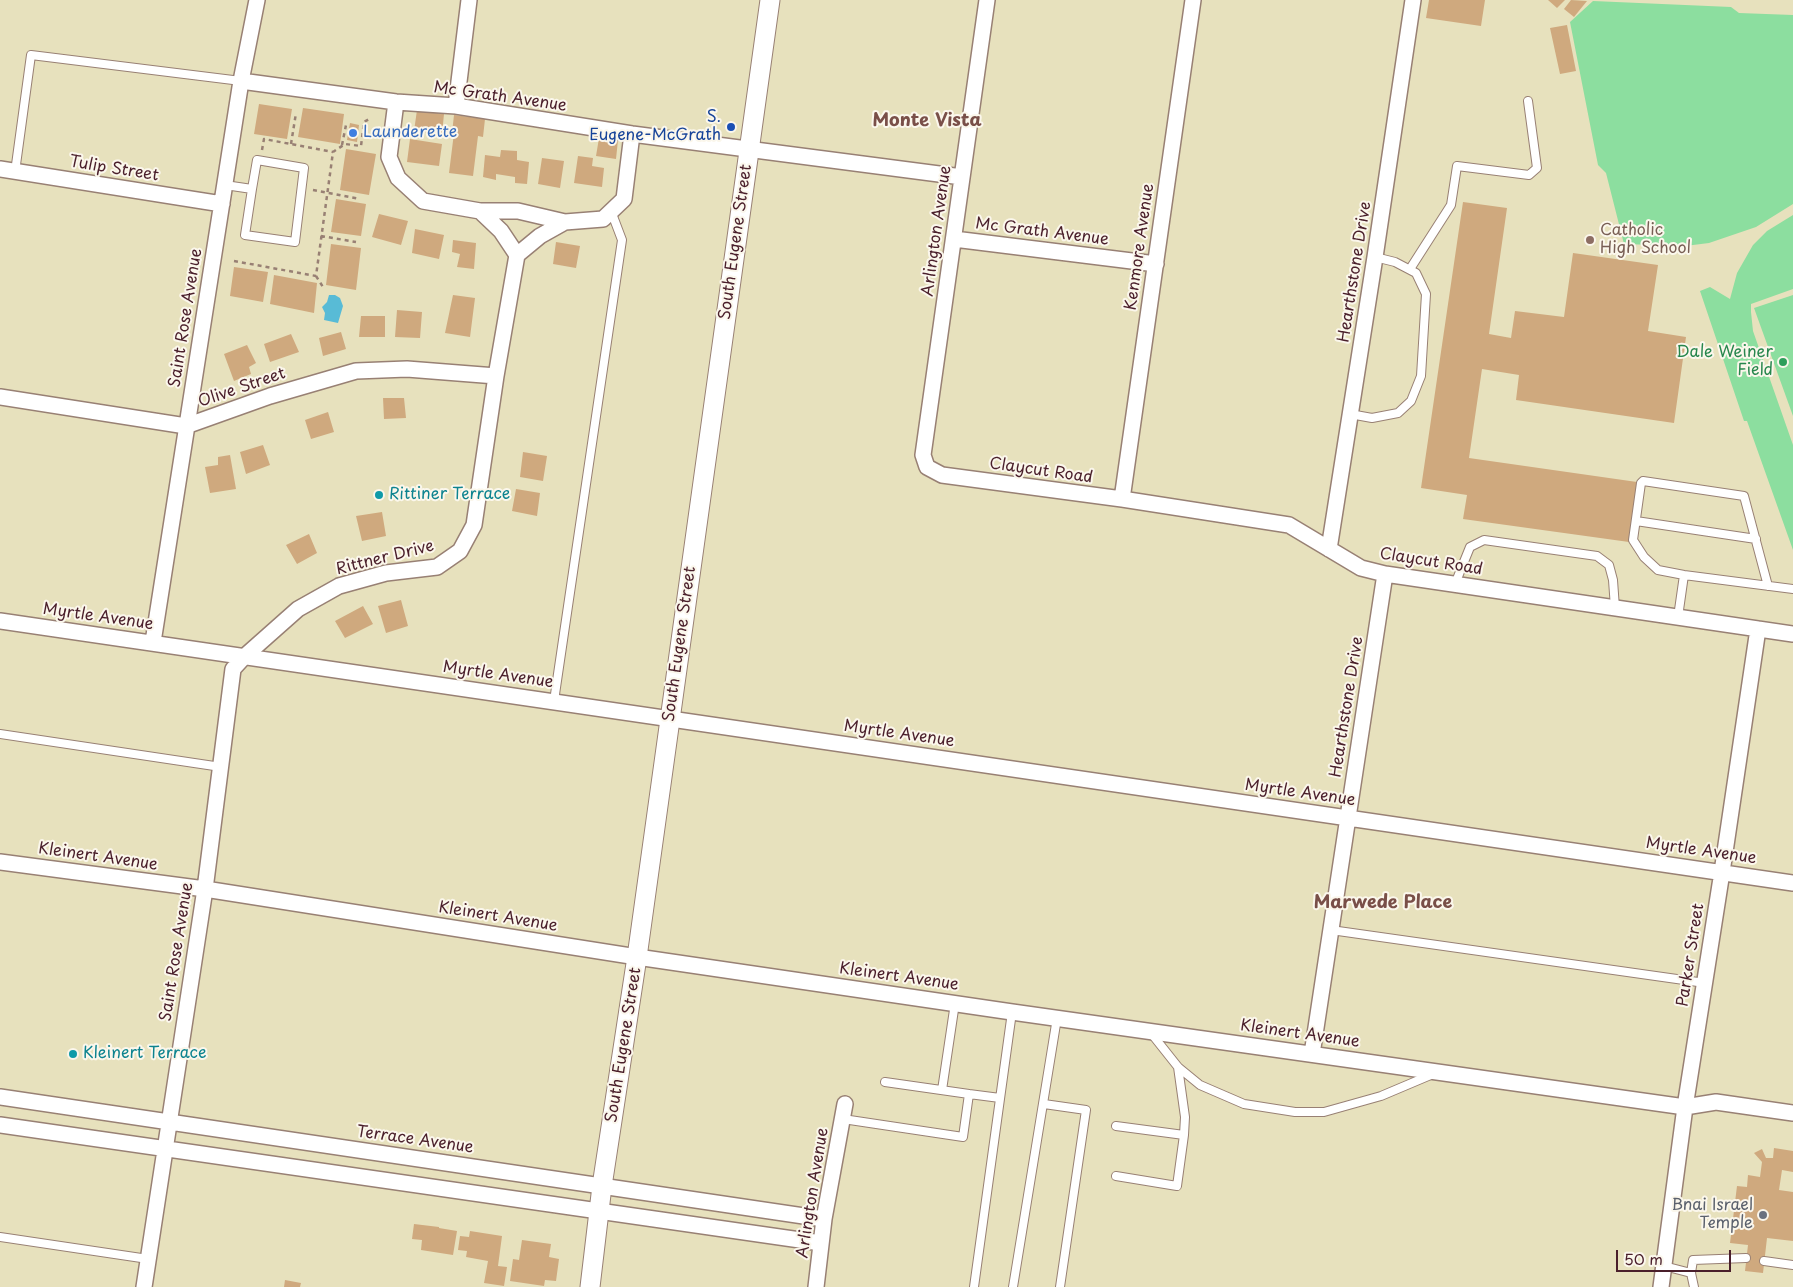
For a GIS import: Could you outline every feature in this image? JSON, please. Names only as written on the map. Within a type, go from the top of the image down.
[{"type":"street","name":"Saint Rose Avenue","points":[[154,642],[241,81],[257,0]]},
{"type":"street","points":[[456,106],[469,0]]},
{"type":"street","name":"South Eugene Street","points":[[590,1287],[602,1186],[637,957],[770,0]]},
{"type":"street","name":"Arlington Avenue","points":[[927,467],[923,454],[987,0]]},
{"type":"street","name":"Kenmore Avenue","points":[[1122,499],[1193,0]]},
{"type":"street","name":"Hearthstone Drive","points":[[1329,549],[1376,256],[1413,0]]},
{"type":"street","name":"Mc Grath Avenue","points":[[241,81],[396,102],[456,106],[632,134],[962,177]]},
{"type":"street","points":[[396,102],[389,157],[398,178],[423,201],[480,210],[518,212],[565,222],[603,219],[624,198],[632,134]]},
{"type":"street","name":"Tulip Street","points":[[8,170],[222,204]]},
{"type":"street","points":[[480,210],[501,231],[517,255],[540,236],[565,222]]},
{"type":"street","name":"Mc Grath Avenue","points":[[954,238],[1156,264]]},
{"type":"street","name":"Rittner Drive","points":[[245,656],[298,609],[339,586],[386,573],[437,567],[460,552],[474,525],[496,376],[517,255]]},
{"type":"street","name":"Olive Street","points":[[0,397],[186,426],[270,396],[356,371],[408,369],[496,376]]},
{"type":"street","name":"Claycut Road","points":[[927,467],[942,475],[1122,499],[1289,525],[1361,568],[1385,574],[1793,634]]},
{"type":"street","name":"Hearthstone Drive","points":[[1312,1054],[1385,574]]},
{"type":"street","name":"Myrtle Avenue","points":[[0,620],[1793,883]]},
{"type":"street","name":"Parker Street","points":[[1661,1287],[1685,1107],[1758,629]]},
{"type":"street","name":"Saint Rose Avenue","points":[[144,1287],[205,889],[233,669],[245,656]]},
{"type":"street","name":"Kleinert Avenue","points":[[0,862],[205,889],[637,957],[1012,1012],[1685,1107],[1716,1102],[1793,1113]]},
{"type":"street","name":"Terrace Avenue","points":[[0,1097],[824,1219]]},
{"type":"street","name":"Arlington Avenue","points":[[816,1287],[824,1219],[844,1111]]},
{"type":"street","points":[[0,1125],[821,1243]]},
{"type":"lane","points":[[8,170],[32,55],[241,81]]},
{"type":"lane","points":[[1410,269],[1451,205],[1457,166],[1529,175],[1537,168],[1528,101]]},
{"type":"lane","points":[[257,160],[304,168],[295,242],[245,234],[252,189],[257,160]]},
{"type":"lane","points":[[225,185],[252,189]]},
{"type":"lane","points":[[554,701],[622,240],[611,211]]},
{"type":"lane","points":[[1350,414],[1372,418],[1398,413],[1411,401],[1421,376],[1426,294],[1416,273],[1395,262],[1376,256]]},
{"type":"lane","points":[[1768,586],[1746,498],[1741,494],[1643,481],[1641,483],[1633,540],[1644,557],[1658,570],[1768,586],[1793,589]]},
{"type":"lane","points":[[1636,521],[1756,539]]},
{"type":"lane","points":[[1455,584],[1470,547],[1484,540],[1597,556],[1609,565],[1613,580],[1615,608]]},
{"type":"lane","points":[[1678,617],[1684,574]]},
{"type":"lane","points":[[0,734],[221,767]]},
{"type":"lane","points":[[1331,930],[1705,983]]},
{"type":"lane","points":[[942,1090],[955,1003]]},
{"type":"lane","points":[[974,1287],[1012,1012]]},
{"type":"lane","points":[[1013,1287],[1057,1018]]},
{"type":"lane","points":[[1150,1031],[1178,1067],[1200,1085],[1244,1104],[1295,1112],[1324,1112],[1382,1096],[1438,1072]]},
{"type":"lane","points":[[1116,1176],[1177,1186],[1185,1117],[1178,1067]]},
{"type":"lane","points":[[885,1082],[1000,1098]]},
{"type":"lane","points":[[844,1111],[963,1137],[970,1094]]},
{"type":"lane","points":[[1044,1104],[1086,1110],[1060,1287]]},
{"type":"lane","points":[[1116,1126],[1184,1135]]},
{"type":"lane","points":[[0,1237],[148,1259]]},
{"type":"lane","points":[[1694,1287],[1691,1273],[1693,1260],[1746,1258]]},
{"type":"lane","points":[[1764,1261],[1793,1265]]},
{"type":"lane","points":[[1664,1266],[1691,1273]]},
{"type":"path","points":[[292,144],[296,113]]},
{"type":"path","points":[[264,139],[332,152],[345,144],[361,146],[364,122],[371,118]]},
{"type":"path","points":[[342,146],[346,125]]},
{"type":"path","points":[[323,287],[316,276],[332,152]]},
{"type":"path","points":[[302,188],[360,199]]},
{"type":"path","points":[[322,236],[356,242]]},
{"type":"path","points":[[234,261],[316,276]]},
{"type":"green space","points":[[1593,1],[1731,7],[1739,13],[1793,15],[1793,204],[1756,227],[1709,243],[1685,246],[1624,244],[1606,173],[1598,165],[1570,22]]},
{"type":"green space","points":[[1793,215],[1793,289],[1751,304],[1751,312],[1753,331],[1793,445],[1793,550],[1747,421],[1744,421],[1700,291],[1710,287],[1730,299],[1737,273],[1753,245],[1767,231]]},
{"type":"green space","name":"Dale Weiner Field","points":[[1793,295],[1793,416],[1754,308]]},
{"type":"water","points":[[329,295],[335,295],[340,298],[343,306],[338,323],[324,320],[325,313],[322,307],[327,302]]},
{"type":"building","points":[[1429,0],[1485,0],[1481,26],[1426,18]]},
{"type":"building","points":[[1548,0],[1565,0],[1557,8]]},
{"type":"building","points":[[1571,0],[1587,1],[1574,17],[1564,9]]},
{"type":"building","points":[[1567,25],[1576,71],[1560,74],[1550,28]]},
{"type":"building","points":[[259,104],[292,109],[287,139],[254,134]]},
{"type":"building","points":[[303,108],[344,114],[340,144],[298,137]]},
{"type":"building","points":[[417,110],[444,114],[442,134],[414,131]]},
{"type":"building","points":[[454,115],[485,119],[483,137],[478,136],[473,176],[449,173],[454,133],[452,133]]},
{"type":"building","name":"Launderette","points":[[350,123],[359,125],[357,142],[347,140]]},
{"type":"building","points":[[599,138],[618,140],[616,159],[596,156]]},
{"type":"building","points":[[410,139],[442,144],[439,166],[407,162]]},
{"type":"building","points":[[346,149],[376,154],[369,195],[340,190]]},
{"type":"building","points":[[501,150],[517,151],[517,160],[529,162],[527,184],[515,183],[515,177],[496,174],[496,180],[483,177],[485,155],[500,157]]},
{"type":"building","points":[[578,156],[593,158],[592,166],[604,168],[602,187],[574,183]]},
{"type":"building","points":[[542,158],[564,161],[560,188],[538,184]]},
{"type":"building","points":[[336,199],[366,204],[361,236],[331,232]]},
{"type":"building","points":[[1463,202],[1507,208],[1489,334],[1511,338],[1515,311],[1564,317],[1573,253],[1658,265],[1648,331],[1686,337],[1674,423],[1516,400],[1519,375],[1482,369],[1469,458],[1637,482],[1629,542],[1463,519],[1467,495],[1421,488]]},
{"type":"building","points":[[379,214],[408,221],[401,245],[372,237]]},
{"type":"building","points":[[415,229],[444,235],[439,259],[412,253]]},
{"type":"building","points":[[453,240],[476,243],[474,269],[457,267],[460,254],[452,252]]},
{"type":"building","points":[[556,242],[580,246],[576,268],[553,264]]},
{"type":"building","points":[[331,244],[361,248],[356,290],[326,285]]},
{"type":"building","points":[[234,267],[268,272],[263,302],[230,296]]},
{"type":"building","points":[[274,275],[317,283],[314,313],[270,304]]},
{"type":"building","points":[[453,295],[475,298],[470,337],[445,333]]},
{"type":"building","points":[[397,310],[422,312],[420,338],[395,337]]},
{"type":"building","points":[[361,316],[385,316],[385,337],[359,337]]},
{"type":"building","points":[[341,332],[346,349],[323,356],[319,338]]},
{"type":"building","points":[[291,334],[299,352],[270,362],[264,344]]},
{"type":"building","points":[[247,345],[256,363],[249,367],[251,374],[234,381],[224,354]]},
{"type":"building","points":[[383,398],[404,398],[406,418],[384,419]]},
{"type":"building","points":[[328,412],[334,432],[311,439],[305,420]]},
{"type":"building","points":[[263,445],[270,465],[246,474],[240,452]]},
{"type":"building","points":[[523,452],[547,456],[543,481],[520,477]]},
{"type":"building","points":[[230,455],[236,489],[210,493],[205,467],[218,465],[218,457]]},
{"type":"building","points":[[516,489],[540,493],[537,516],[512,511]]},
{"type":"building","points":[[382,512],[386,536],[362,541],[356,516]]},
{"type":"building","points":[[309,534],[317,553],[297,564],[286,545]]},
{"type":"building","points":[[401,600],[408,626],[386,633],[378,606]]},
{"type":"building","points":[[363,606],[373,624],[345,638],[335,621]]},
{"type":"building","name":"Bnai Israel Temple","points":[[1774,1148],[1793,1151],[1793,1172],[1782,1170],[1779,1190],[1793,1192],[1793,1241],[1767,1238],[1763,1273],[1745,1271],[1748,1245],[1730,1243],[1737,1186],[1747,1187],[1748,1175],[1760,1177],[1762,1162],[1754,1153],[1762,1149],[1766,1158],[1773,1158]]},
{"type":"building","points":[[414,1224],[457,1231],[453,1255],[421,1250],[422,1240],[412,1239]]},
{"type":"building","points":[[470,1231],[502,1236],[498,1266],[507,1267],[504,1286],[484,1283],[488,1261],[466,1257],[467,1251],[458,1250],[460,1236],[469,1237]]},
{"type":"building","points":[[522,1240],[551,1244],[549,1257],[559,1259],[556,1281],[545,1280],[544,1286],[510,1281],[513,1259],[519,1260]]},
{"type":"building","points":[[285,1280],[301,1283],[300,1287],[284,1287]]},
{"type":"place","name":"S. Eugene-McGrath","points":[[731,127]]},
{"type":"place","name":"Launderette","points":[[353,133]]},
{"type":"place","name":"Catholic High School","points":[[1590,240]]},
{"type":"place","name":"Dale Weiner Field","points":[[1783,362]]},
{"type":"place","name":"Rittiner Terrace","points":[[379,495]]},
{"type":"place","name":"Kleinert Terrace","points":[[73,1054]]},
{"type":"place","name":"Bnai Israel Temple","points":[[1763,1215]]},
{"type":"district","name":"Monte Vista","points":[[927,121]]},
{"type":"district","name":"Marwede Place","points":[[1383,903]]}]
